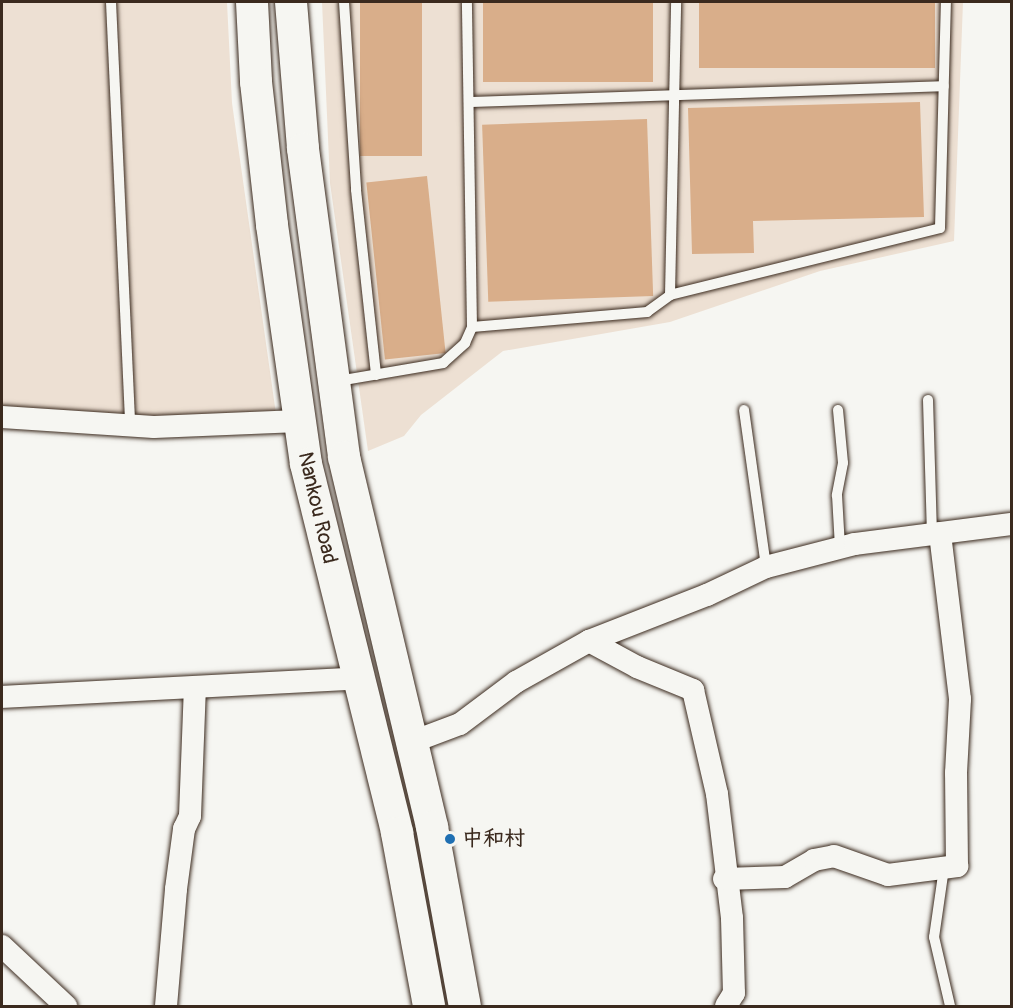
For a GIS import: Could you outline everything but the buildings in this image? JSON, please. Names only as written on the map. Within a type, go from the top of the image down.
[{"type":"main road","name":"Nankou Road","points":[[252,2],[269,201],[306,464],[407,878],[429,1006]]},
{"type":"main road","name":"Nankou Road","points":[[291,2],[303,149],[344,457],[441,872],[465,1006]]},
{"type":"street","points":[[2,417],[130,425],[299,421]]},
{"type":"street","points":[[412,742],[460,724],[516,682],[589,641],[707,595],[766,567],[840,547],[1011,524]]},
{"type":"street","points":[[724,879],[785,877],[814,860],[834,856],[888,875],[957,866],[956,773],[960,699],[936,534]]},
{"type":"street","points":[[589,641],[637,667],[693,690],[717,794],[724,879],[736,973],[734,993],[726,1006]]},
{"type":"street","points":[[2,697],[359,678]]},
{"type":"street","points":[[166,1006],[176,889],[184,829],[190,816],[195,687]]},
{"type":"street","points":[[2,946],[66,1006]]},
{"type":"lane","points":[[111,2],[130,425]]},
{"type":"lane","points":[[344,2],[357,190],[376,375]]},
{"type":"lane","points":[[333,382],[443,363],[465,343],[472,327],[467,2]]},
{"type":"lane","points":[[670,295],[676,2]]},
{"type":"lane","points":[[472,327],[647,312],[670,295],[940,228],[946,2]]},
{"type":"lane","points":[[469,102],[944,86]]},
{"type":"lane","points":[[928,400],[936,534]]},
{"type":"lane","points":[[744,410],[766,567]]},
{"type":"lane","points":[[838,410],[843,463],[837,495],[840,547]]},
{"type":"lane","points":[[944,868],[934,937],[950,1006]]},
{"type":"shaded area","points":[[2,2],[227,2],[232,103],[276,414],[147,421],[2,408]]},
{"type":"shaded area","points":[[322,2],[963,2],[954,241],[820,271],[670,322],[503,351],[421,415],[404,436],[368,451],[330,183]]},
{"type":"place","name":"中和村","points":[[450,839]]}]
